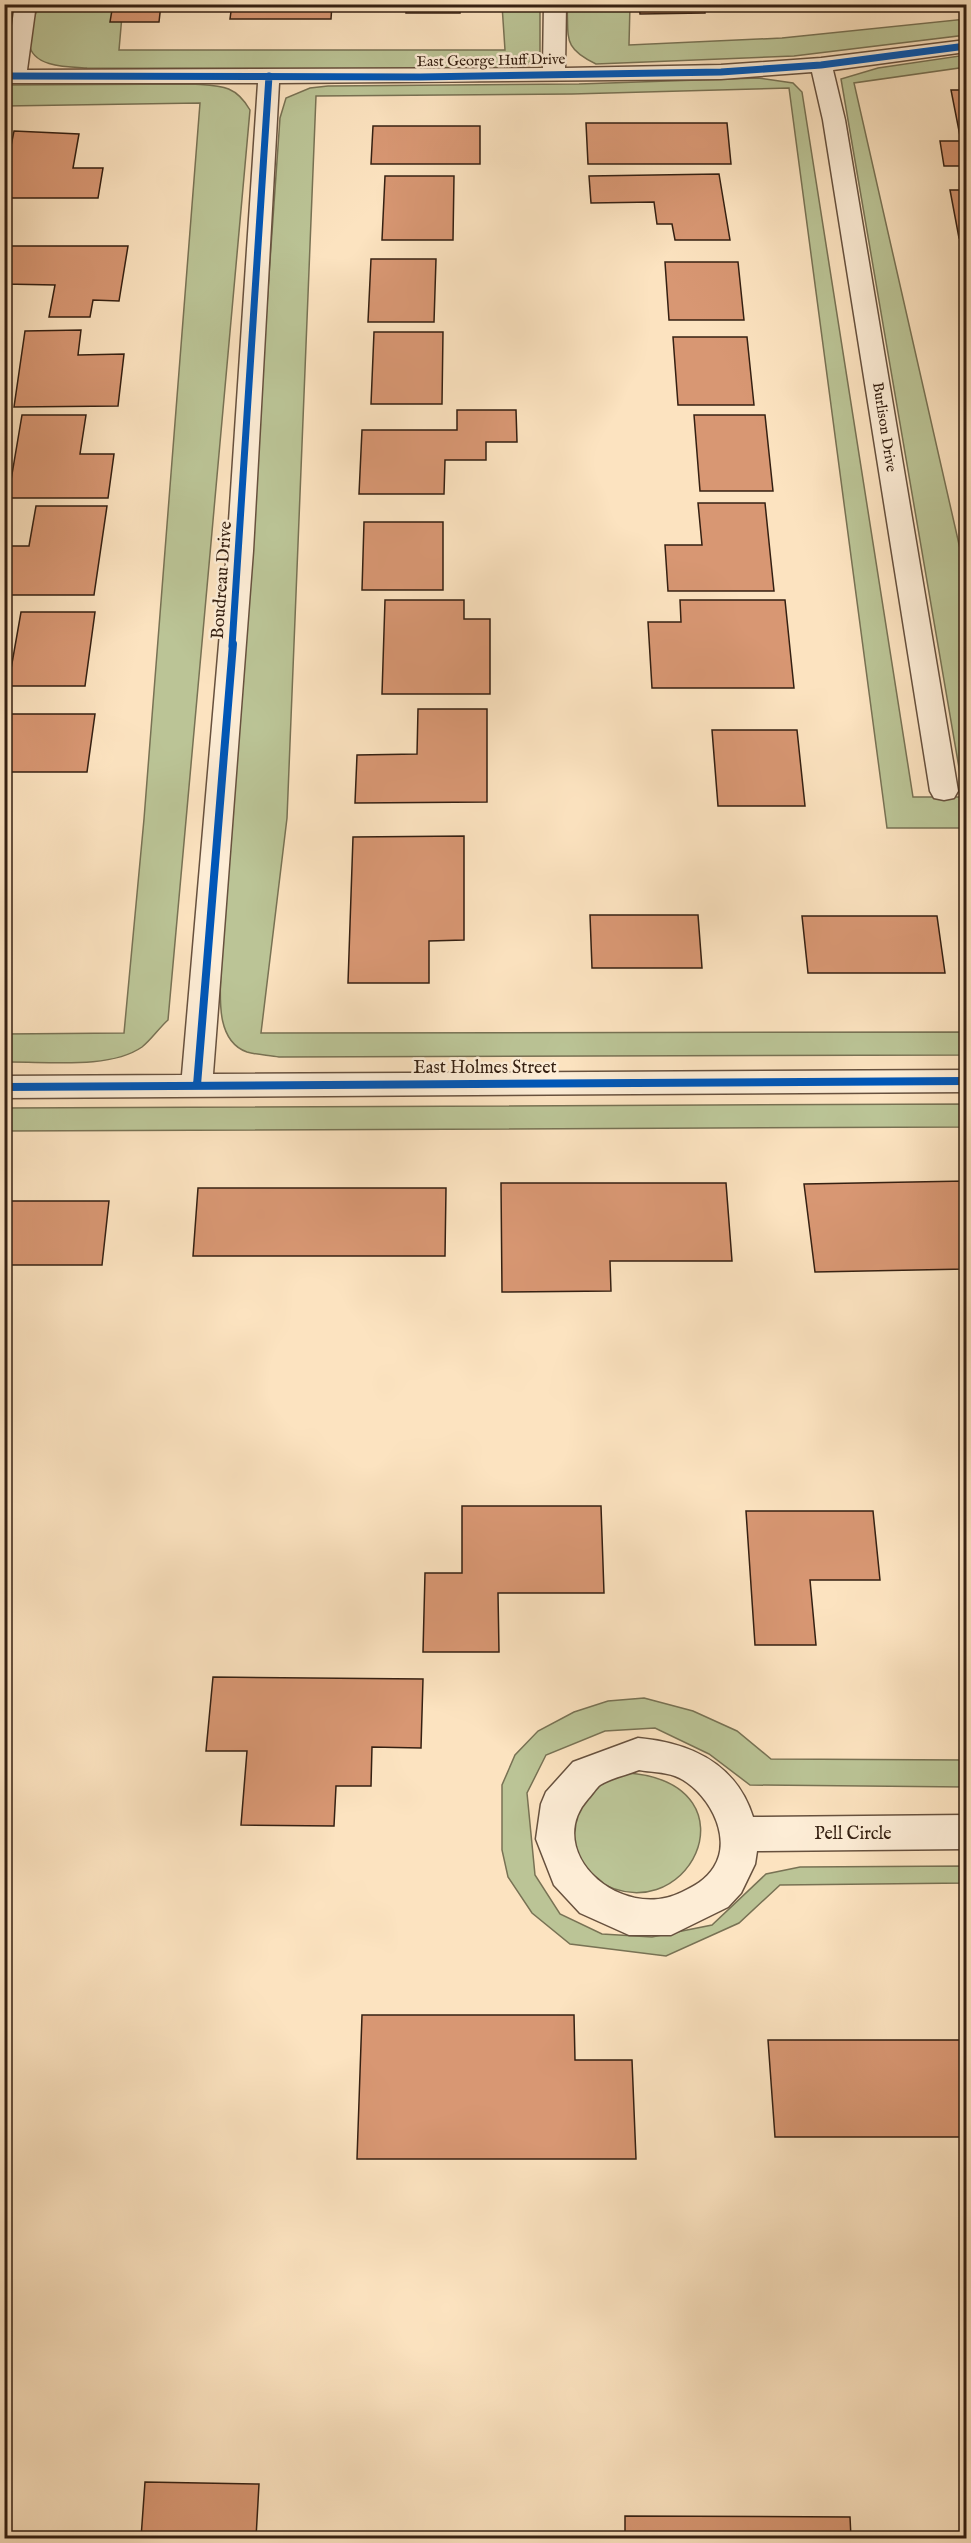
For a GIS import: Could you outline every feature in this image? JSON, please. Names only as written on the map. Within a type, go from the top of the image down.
[{"type":"street","points":[[10,76],[26,4]]},
{"type":"street","points":[[554,74],[555,4]]},
{"type":"street","name":"East George Huff Drive","points":[[10,76],[721,72],[821,65],[966,46]]},
{"type":"street","name":"Burlison Drive","points":[[821,65],[834,120],[944,791]]},
{"type":"street","name":"Boudreau Drive","points":[[197,1085],[240,551],[269,76]]},
{"type":"street","name":"East Holmes Street","points":[[4,1087],[966,1081]]},
{"type":"street","points":[[638,1754],[667,1757],[702,1773],[717,1785],[733,1808],[740,1834],[736,1861],[724,1886],[701,1905],[673,1916],[641,1918],[610,1911],[583,1895],[564,1872],[555,1845],[556,1819],[566,1794],[584,1773],[609,1760],[638,1754]]},
{"type":"street","name":"Pell Circle","points":[[740,1834],[966,1832]]},
{"type":"green space","points":[[123,4],[119,50],[505,50],[502,5],[540,5],[540,53],[526,66],[492,69],[87,68],[52,65],[44,62],[32,51],[29,39],[38,5]]},
{"type":"green space","points":[[567,5],[630,5],[629,45],[782,38],[966,19],[966,35],[794,56],[596,64],[577,53],[572,47],[568,34]]},
{"type":"green space","points":[[966,55],[966,67],[854,83],[966,575],[966,828],[887,828],[789,88],[572,94],[316,96],[287,818],[261,1033],[966,1032],[966,1055],[279,1057],[247,1052],[236,1046],[224,1026],[221,1013],[221,962],[280,118],[286,98],[310,88],[328,86],[579,84],[758,78],[793,83],[802,92],[913,797],[964,797],[841,79],[878,68]]},
{"type":"green space","points":[[192,84],[226,88],[239,95],[250,110],[168,1020],[142,1047],[112,1059],[76,1063],[5,1062],[5,1034],[124,1033],[144,819],[200,103],[5,106],[5,85]]},
{"type":"green space","points":[[966,1104],[966,1127],[4,1131],[5,1108]]},
{"type":"green space","points":[[644,1698],[693,1711],[737,1731],[771,1759],[966,1760],[966,1787],[750,1785],[709,1754],[655,1728],[605,1731],[546,1755],[527,1793],[535,1875],[560,1914],[602,1934],[652,1937],[712,1925],[766,1874],[800,1867],[966,1866],[966,1883],[780,1885],[739,1923],[666,1956],[570,1944],[532,1913],[508,1877],[502,1850],[502,1785],[515,1755],[538,1731],[574,1712],[608,1701]]},
{"type":"green space","points":[[629,1773],[669,1784],[693,1803],[701,1828],[696,1853],[680,1875],[657,1889],[627,1892],[593,1878],[568,1841],[578,1800],[583,1793],[599,1783]]},
{"type":"building","points":[[113,4],[161,4],[159,22],[110,22]]},
{"type":"building","points":[[232,4],[332,4],[331,19],[230,19]]},
{"type":"building","points":[[406,4],[460,4],[460,13],[406,13]]},
{"type":"building","points":[[639,4],[704,4],[705,13],[640,14]]},
{"type":"building","points":[[951,90],[966,90],[966,166],[944,166],[940,141],[961,141]]},
{"type":"building","points":[[586,123],[727,123],[731,164],[588,164]]},
{"type":"building","points":[[373,126],[480,126],[480,164],[371,164]]},
{"type":"building","points":[[14,131],[79,134],[73,168],[103,168],[98,198],[4,198],[4,181]]},
{"type":"building","points":[[719,174],[730,240],[675,240],[672,224],[657,224],[654,202],[591,203],[589,176]]},
{"type":"building","points":[[385,176],[454,176],[453,240],[382,240]]},
{"type":"building","points":[[950,190],[966,190],[966,238],[959,238]]},
{"type":"building","points":[[4,246],[128,246],[119,301],[93,300],[90,317],[49,317],[55,285],[4,284]]},
{"type":"building","points":[[371,259],[436,259],[434,322],[368,322]]},
{"type":"building","points":[[665,262],[738,262],[744,320],[669,320]]},
{"type":"building","points":[[81,330],[78,355],[124,354],[118,406],[14,407],[25,331]]},
{"type":"building","points":[[374,332],[443,332],[442,404],[371,404]]},
{"type":"building","points":[[673,337],[747,337],[754,405],[678,405]]},
{"type":"building","points":[[457,410],[516,410],[517,442],[486,442],[486,460],[445,460],[444,494],[359,494],[362,430],[457,430]]},
{"type":"building","points":[[22,415],[86,415],[80,454],[114,454],[108,498],[8,498]]},
{"type":"building","points":[[694,415],[765,415],[773,491],[700,491]]},
{"type":"building","points":[[698,503],[765,503],[774,591],[668,591],[665,545],[702,545]]},
{"type":"building","points":[[36,506],[107,506],[94,595],[4,595],[4,546],[29,546]]},
{"type":"building","points":[[364,522],[443,522],[443,590],[362,590]]},
{"type":"building","points":[[385,600],[464,600],[464,619],[490,619],[490,694],[382,694]]},
{"type":"building","points":[[680,600],[785,600],[794,688],[652,688],[648,622],[681,622]]},
{"type":"building","points":[[21,612],[95,612],[85,686],[8,686]]},
{"type":"building","points":[[418,709],[487,709],[487,802],[355,803],[357,755],[417,754]]},
{"type":"building","points":[[4,714],[95,714],[87,772],[4,772]]},
{"type":"building","points":[[712,730],[797,730],[805,806],[718,806]]},
{"type":"building","points":[[464,836],[464,940],[429,941],[429,983],[348,983],[353,837]]},
{"type":"building","points":[[590,915],[698,915],[702,968],[592,968]]},
{"type":"building","points":[[802,916],[937,916],[945,973],[808,973]]},
{"type":"building","points":[[966,1181],[966,1269],[815,1272],[804,1184]]},
{"type":"building","points":[[501,1183],[726,1183],[732,1261],[610,1261],[611,1291],[502,1292]]},
{"type":"building","points":[[198,1188],[446,1188],[445,1256],[193,1256]]},
{"type":"building","points":[[4,1201],[109,1201],[102,1265],[4,1265]]},
{"type":"building","points":[[462,1506],[601,1506],[604,1593],[498,1593],[499,1652],[423,1652],[425,1573],[462,1573]]},
{"type":"building","points":[[746,1511],[873,1511],[880,1580],[810,1580],[816,1645],[755,1645]]},
{"type":"building","points":[[213,1677],[423,1679],[421,1748],[372,1747],[371,1786],[336,1786],[334,1826],[241,1825],[247,1751],[206,1751]]},
{"type":"building","points":[[362,2015],[574,2015],[575,2060],[632,2060],[636,2159],[357,2159]]},
{"type":"building","points":[[768,2040],[964,2040],[966,2137],[775,2137]]},
{"type":"building","points":[[145,2482],[259,2484],[256,2538],[141,2538]]},
{"type":"building","points":[[625,2516],[850,2517],[851,2538],[625,2538]]},
{"type":"cycle path","points":[[4,76],[420,77],[721,72],[821,65],[966,46]]},
{"type":"cycle path","points":[[197,1085],[240,551],[269,76]]},
{"type":"cycle path","points":[[4,1087],[966,1081]]}]
